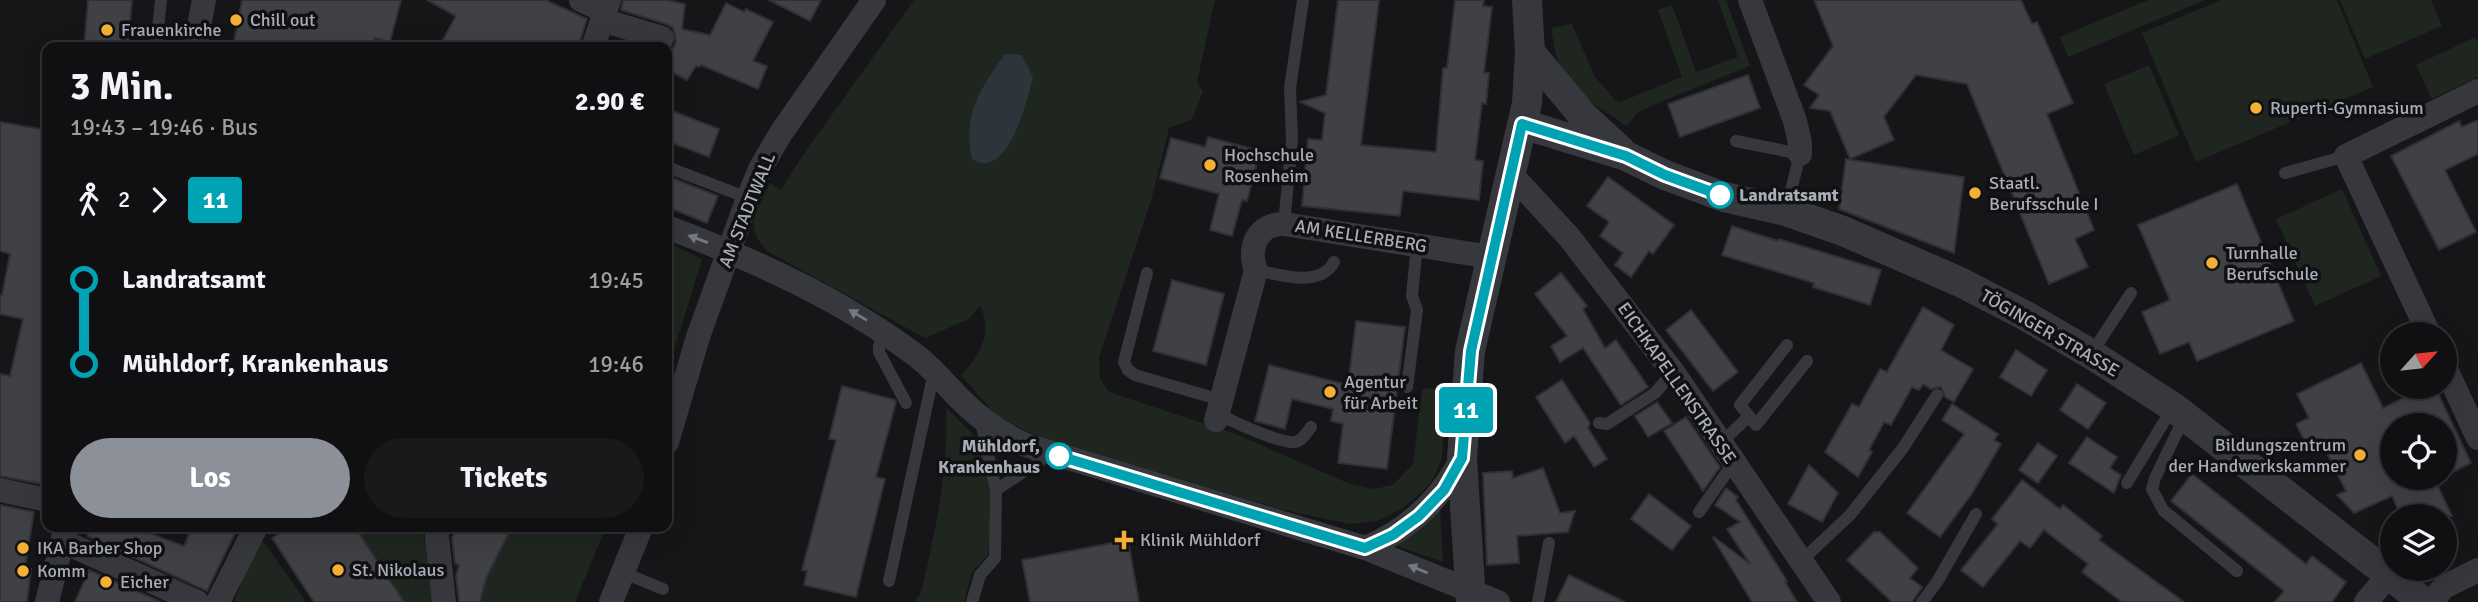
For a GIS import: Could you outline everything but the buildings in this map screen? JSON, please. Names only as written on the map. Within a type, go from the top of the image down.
[{"type":"street","points":[[196,42],[204,0]]},
{"type":"street","points":[[581,0],[662,38]]},
{"type":"street","name":"AM STADTWALL","points":[[672,425],[698,337],[748,198],[780,133],[874,0]]},
{"type":"street","points":[[1480,598],[1462,458],[1471,351],[1525,114],[1530,52],[1528,0]]},
{"type":"street","points":[[1750,0],[1794,121],[1800,154]]},
{"type":"street","points":[[595,42],[605,10]]},
{"type":"street","name":"TÖGINGER STRASSE","points":[[1530,52],[1583,116],[1626,156]]},
{"type":"street","points":[[2423,322],[2346,156],[2478,91]]},
{"type":"street","name":"TÖGINGER STRASSE","points":[[1525,114],[1563,109],[1583,116]]},
{"type":"street","name":"TÖGINGER STRASSE","points":[[1525,114],[1665,175],[1724,197],[1786,211],[1854,236],[1960,282],[2026,316],[2091,354],[2179,412],[2380,570]]},
{"type":"street","name":"EICHKAPELLENSTRASSE","points":[[1511,174],[1569,237],[1674,372],[1829,602]]},
{"type":"street","name":"AM KELLERBERG","points":[[1218,411],[1256,270],[1253,262],[1256,236],[1273,223],[1491,257]]},
{"type":"street","points":[[672,229],[729,250],[829,299],[885,333],[918,356],[980,416],[1010,438],[1050,454],[1365,548],[1480,598]]},
{"type":"street","points":[[2457,393],[2478,438]]},
{"type":"street","points":[[1365,548],[1393,535],[1419,516],[1444,490],[1462,458]]},
{"type":"street","points":[[0,491],[42,499]]},
{"type":"street","points":[[218,602],[253,532]]},
{"type":"street","points":[[436,532],[443,602]]},
{"type":"street","points":[[611,602],[639,532]]},
{"type":"street","points":[[47,602],[64,534],[197,602]]},
{"type":"street","points":[[2431,602],[2444,587],[2478,570]]},
{"type":"street","points":[[2366,602],[2384,581]]},
{"type":"street","name":"TÖGINGER STRASSE","points":[[2395,581],[2424,602]]},
{"type":"lane","points":[[157,42],[161,0]]},
{"type":"lane","points":[[1284,224],[1292,140],[1290,88],[1303,0]]},
{"type":"lane","points":[[1736,141],[1800,154],[1786,211]]},
{"type":"lane","points":[[2284,173],[2346,156]]},
{"type":"lane","points":[[672,169],[748,198]]},
{"type":"lane","points":[[1407,387],[1417,310],[1412,296],[1417,245]]},
{"type":"lane","points":[[1256,270],[1309,277],[1322,275],[1330,270],[1334,262]]},
{"type":"lane","points":[[1147,273],[1124,362],[1128,370],[1218,411],[1232,422],[1286,441],[1295,442],[1301,439],[1311,427]]},
{"type":"lane","points":[[2091,354],[2131,293]]},
{"type":"lane","points":[[885,333],[879,352],[906,403]]},
{"type":"lane","points":[[1787,345],[1740,405],[1756,425],[1807,360]]},
{"type":"lane","points":[[889,581],[934,371]]},
{"type":"lane","points":[[1600,423],[1607,424],[1655,393],[1674,372]]},
{"type":"lane","points":[[1800,562],[1850,515],[1903,448],[1937,395]]},
{"type":"lane","points":[[2127,483],[2179,412]]},
{"type":"lane","points":[[2179,412],[2152,489],[2163,510],[2237,570]]},
{"type":"lane","points":[[972,602],[979,575],[995,558],[996,489],[980,416]]},
{"type":"lane","points":[[1699,512],[1749,416]]},
{"type":"lane","points":[[996,489],[1050,454]]},
{"type":"lane","points":[[1922,602],[1937,582],[1976,514]]},
{"type":"lane","points":[[1538,602],[1549,543]]},
{"type":"lane","points":[[624,573],[663,589]]},
{"type":"shaded area","points":[[914,0],[1215,0],[1197,82],[1203,92],[1192,119],[1169,128],[1152,197],[1099,357],[1100,378],[1109,392],[1236,434],[1350,484],[1373,489],[1393,485],[1413,464],[1422,390],[1427,388],[1443,391],[1446,394],[1442,458],[1433,479],[1421,493],[1401,509],[1377,521],[1349,524],[1280,509],[1028,432],[996,415],[961,375],[983,343],[985,325],[980,305],[969,319],[925,338],[767,251],[755,233],[754,218],[770,183],[781,190]]},
{"type":"shaded area","points":[[1718,0],[1726,0],[1750,66],[1637,113],[1627,126],[1578,90],[1563,72],[1558,61],[1551,28],[1572,24],[1595,77],[1618,103],[1682,77],[1658,10],[1672,5],[1696,72],[1738,57]]},
{"type":"shaded area","points":[[2148,0],[2205,0],[2068,57],[2060,37]]},
{"type":"shaded area","points":[[2221,0],[2337,0],[2373,87],[2196,162],[2142,33]]},
{"type":"shaded area","points":[[2340,0],[2431,0],[2442,26],[2365,59]]},
{"type":"shaded area","points":[[2475,37],[2478,43],[2478,77],[2432,99],[2416,65]]},
{"type":"shaded area","points":[[1005,54],[1022,55],[1033,77],[1014,136],[996,159],[985,163],[972,159],[972,116],[981,90]]},
{"type":"shaded area","points":[[2149,65],[2179,135],[2134,155],[2104,84]]},
{"type":"shaded area","points":[[2342,189],[2381,276],[2315,306],[2276,219]]},
{"type":"shaded area","points":[[672,244],[702,259],[672,357]]},
{"type":"shaded area","points":[[946,407],[991,453],[994,486],[988,555],[972,572],[964,602],[914,602],[921,593],[940,500]]},
{"type":"shaded area","points":[[1440,509],[1443,562],[1394,545]]},
{"type":"shaded area","points":[[358,532],[423,532],[437,602],[404,602]]},
{"type":"shaded area","points":[[509,532],[604,532],[575,602],[480,602],[486,578]]},
{"type":"shaded area","points":[[258,542],[264,542],[306,602],[234,602]]},
{"type":"bus line","name":"11","points":[[1059,456],[1365,548],[1393,535],[1419,516],[1444,490],[1462,458],[1471,351],[1522,124],[1626,156],[1665,175],[1720,195]]},
{"type":"place","name":"Chill out","points":[[236,20]]},
{"type":"place","name":"Frauenkirche","points":[[107,30]]},
{"type":"place","name":"Ruperti-Gymnasium","points":[[2256,108]]},
{"type":"place","name":"Hochschule Rosenheim","points":[[1210,165]]},
{"type":"place","name":"Staatl. Berufsschule I","points":[[1975,193]]},
{"type":"place","name":"Landratsamt","points":[[1720,195]]},
{"type":"place","name":"Turnhalle Berufschule","points":[[2212,263]]},
{"type":"place","name":"Agentur für Arbeit","points":[[1330,392]]},
{"type":"place","name":"Bildungszentrum der Handwerkskammer","points":[[2360,455]]},
{"type":"place","name":"Mühldorf, Krankenhaus","points":[[1059,456]]},
{"type":"place","name":"Klinik Mühldorf","points":[[1124,540]]},
{"type":"place","name":"IKA Barber Shop","points":[[23,548]]},
{"type":"place","name":"St. Nikolaus","points":[[338,570]]},
{"type":"place","name":"Komm","points":[[23,571]]},
{"type":"place","name":"Eicher","points":[[106,582]]}]
